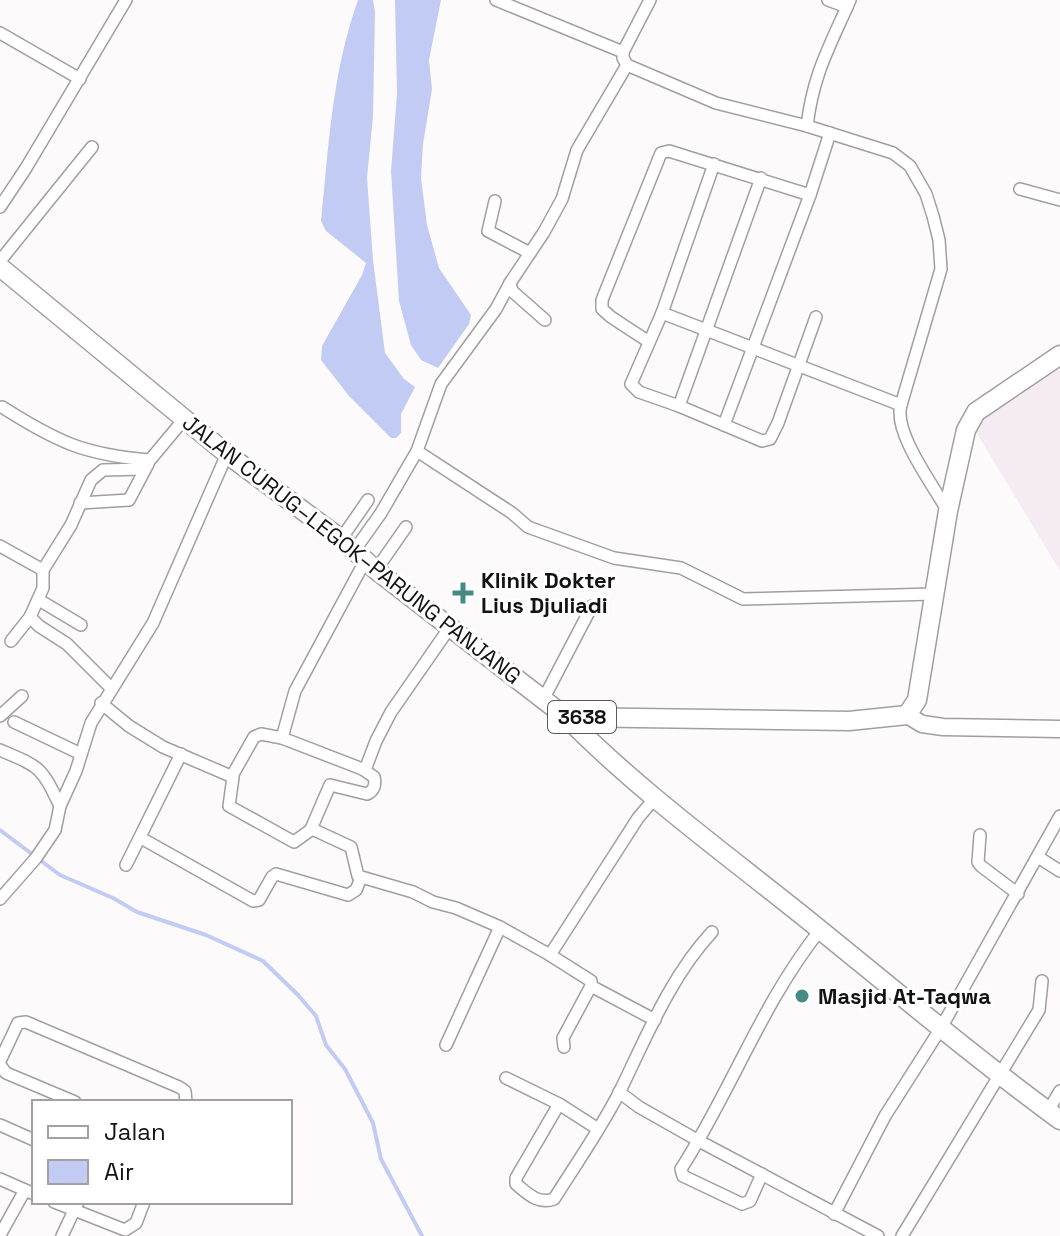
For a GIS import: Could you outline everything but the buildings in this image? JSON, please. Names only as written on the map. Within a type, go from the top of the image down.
[{"type":"main road","name":"JALAN CURUG–LEGOK–PARUNG PANJANG","points":[[0,267],[227,454],[539,695],[655,798],[1054,1116]]},
{"type":"main road","points":[[907,715],[917,700],[962,443],[976,412],[1060,355]]},
{"type":"main road","name":"3638","points":[[566,717],[849,721],[907,715]]},
{"type":"street","points":[[0,207],[126,0]]},
{"type":"street","points":[[496,0],[623,52]]},
{"type":"street","points":[[650,0],[623,52],[627,65],[716,103],[760,117],[807,126],[893,153],[905,161],[926,194],[939,240],[941,269],[901,405],[900,424],[948,511]]},
{"type":"street","points":[[807,126],[810,93],[827,48],[849,4],[828,0]]},
{"type":"street","points":[[0,33],[80,79]]},
{"type":"street","points":[[282,738],[295,691],[359,555],[417,451],[441,384],[496,309],[562,199],[577,150],[627,65]]},
{"type":"street","points":[[724,425],[830,133]]},
{"type":"street","points":[[0,261],[92,147]]},
{"type":"street","points":[[649,342],[602,309],[605,291],[659,155],[669,151],[810,195]]},
{"type":"street","points":[[714,164],[662,313],[632,379],[633,389],[762,441],[770,439],[816,317]]},
{"type":"street","points":[[679,406],[761,178]]},
{"type":"street","points":[[1020,189],[1060,200]]},
{"type":"street","points":[[495,201],[488,231],[530,253]]},
{"type":"street","points":[[510,283],[512,291],[545,320]]},
{"type":"street","points":[[662,313],[901,405]]},
{"type":"street","points":[[2,407],[67,444],[95,454],[148,464]]},
{"type":"street","points":[[80,503],[129,500],[148,464],[185,418]]},
{"type":"street","points":[[417,451],[512,513],[528,527],[614,558],[681,568],[743,599],[934,594]]},
{"type":"street","points":[[0,899],[36,858],[55,830],[60,806],[76,771],[91,723],[169,592],[178,563],[227,454]]},
{"type":"street","points":[[11,641],[39,600],[43,570],[71,525],[91,480],[103,470],[148,464]]},
{"type":"street","points":[[359,555],[368,500]]},
{"type":"street","points":[[359,555],[406,527]]},
{"type":"street","points":[[0,546],[43,570]]},
{"type":"street","points":[[39,600],[81,625]]},
{"type":"street","points":[[539,695],[546,694],[556,678],[592,606]]},
{"type":"street","points":[[30,617],[67,644],[111,688]]},
{"type":"street","points":[[364,770],[391,712],[450,627]]},
{"type":"street","points":[[0,716],[22,696]]},
{"type":"street","points":[[101,703],[129,726],[181,754],[232,776]]},
{"type":"street","points":[[907,715],[922,724],[943,727],[1060,729]]},
{"type":"street","points":[[14,722],[81,754]]},
{"type":"street","points":[[261,734],[282,738],[364,770],[374,777],[375,784],[371,791],[367,794],[330,785],[311,829],[301,840],[294,842],[229,807],[232,776],[254,737],[261,734]]},
{"type":"street","points":[[0,750],[35,764],[60,806]]},
{"type":"street","points":[[126,865],[181,754]]},
{"type":"street","points":[[550,955],[605,867],[655,798]]},
{"type":"street","points":[[834,1214],[885,1116],[941,1028],[1060,816]]},
{"type":"street","points":[[311,829],[351,847],[356,874],[361,878],[413,892],[500,927],[591,981],[563,1038],[564,1047]]},
{"type":"street","points":[[980,835],[978,862],[1018,894]]},
{"type":"street","points":[[141,838],[253,901],[259,900],[272,877],[278,874],[348,895],[356,890],[361,878]]},
{"type":"street","points":[[1038,857],[1060,871]]},
{"type":"street","points":[[446,1045],[500,927]]},
{"type":"street","points":[[762,1174],[750,1201],[742,1204],[683,1176],[681,1169],[795,961],[820,930]]},
{"type":"street","points":[[559,1104],[516,1178],[516,1184],[544,1202],[554,1199],[598,1129],[655,1020],[700,945],[712,932]]},
{"type":"street","points":[[902,1236],[1039,1010],[1042,981]]},
{"type":"street","points":[[591,986],[655,1020]]},
{"type":"street","points":[[70,1100],[6,1073],[0,1063],[18,1023],[26,1022],[179,1087],[185,1091],[186,1100]]},
{"type":"street","points":[[506,1078],[559,1104],[598,1129]]},
{"type":"street","points":[[1054,1116],[1060,1091]]},
{"type":"street","points":[[619,1092],[699,1141],[878,1236]]},
{"type":"street","points":[[0,1125],[32,1139]]},
{"type":"street","points":[[0,1179],[30,1192],[0,1235]]},
{"type":"street","points":[[62,1236],[76,1206],[125,1230],[136,1223],[143,1204]]},
{"type":"shaded area","points":[[1060,360],[1060,571],[976,432],[986,408]]},
{"type":"water","points":[[358,0],[373,0],[375,11],[373,116],[367,178],[373,260],[385,353],[404,379],[415,387],[401,414],[401,433],[396,438],[391,438],[349,396],[321,360],[322,346],[366,263],[326,231],[321,221],[337,82]]},
{"type":"water","points":[[395,0],[441,0],[429,60],[432,89],[421,178],[427,225],[439,268],[471,315],[469,324],[438,368],[421,360],[411,345],[399,301],[391,171],[397,94]]},
{"type":"waterway","points":[[0,830],[60,875],[137,912],[206,935],[263,961],[316,1016],[326,1045],[345,1069],[373,1123],[381,1159],[422,1236]]},
{"type":"place","name":"Klinik Dokter Lius Djuliadi","points":[[463,593]]},
{"type":"place","name":"Masjid At-Taqwa","points":[[802,996]]}]
